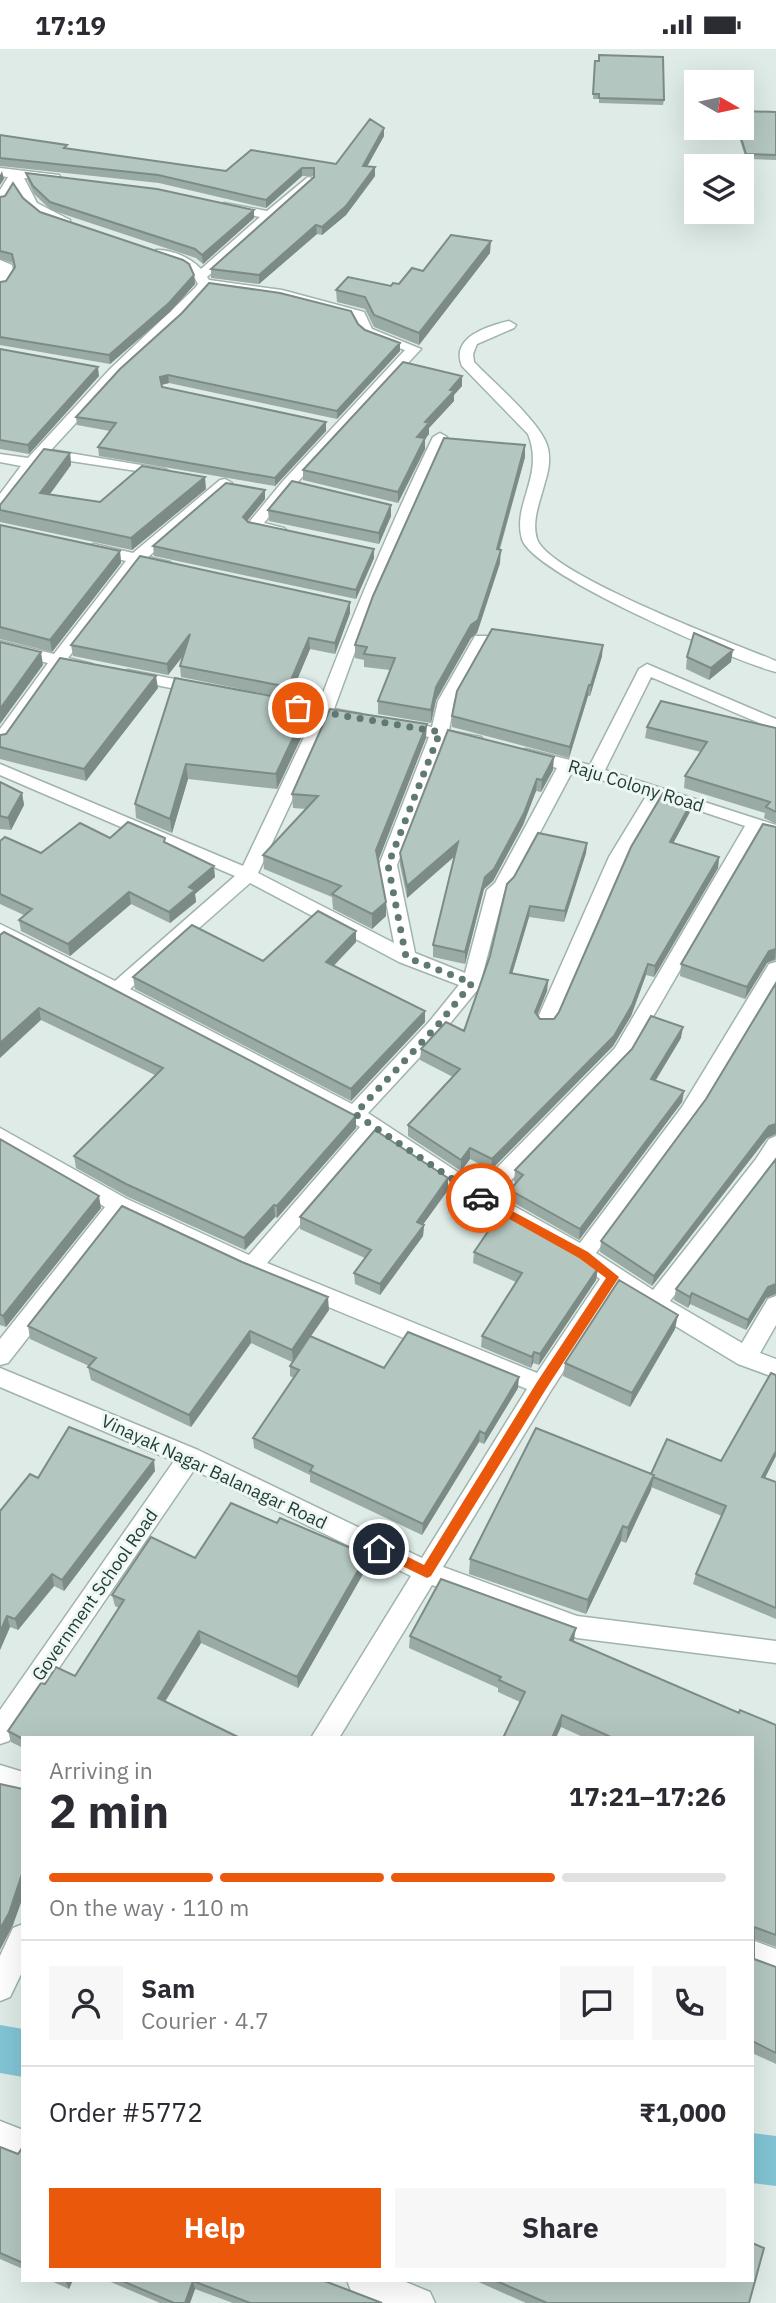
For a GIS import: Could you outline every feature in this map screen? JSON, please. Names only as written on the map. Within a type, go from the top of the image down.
[{"type":"street","points":[[0,172],[67,180]]},
{"type":"street","points":[[0,200],[16,174]]},
{"type":"street","points":[[16,174],[30,205],[46,215],[80,228]]},
{"type":"street","points":[[0,504],[108,371],[182,308],[202,280],[268,215],[308,181]]},
{"type":"street","points":[[219,204],[268,215]]},
{"type":"street","points":[[140,247],[190,263],[198,269],[202,280]]},
{"type":"street","points":[[0,264],[7,268],[8,276],[0,285]]},
{"type":"street","points":[[202,280],[327,304],[359,315],[361,325],[367,332],[414,348],[334,425],[254,526],[294,534]]},
{"type":"street","points":[[509,325],[480,335],[470,342],[465,355],[467,363],[535,433],[542,446],[544,462],[529,511],[527,529],[531,546],[547,562],[582,583],[776,667]]},
{"type":"street","points":[[118,989],[247,875],[324,713],[357,606],[397,510],[440,436]]},
{"type":"street","points":[[0,458],[37,458],[186,476]]},
{"type":"street","points":[[0,741],[57,661],[136,559],[225,483]]},
{"type":"street","points":[[82,547],[186,569]]},
{"type":"street","points":[[406,957],[388,865],[440,732],[446,702],[481,639]]},
{"type":"street","points":[[0,646],[57,661],[217,692]]},
{"type":"street","points":[[595,772],[647,669],[776,725]]},
{"type":"street","name":"Raju Colony Road","points":[[271,702],[440,732],[595,772],[776,831]]},
{"type":"street","points":[[355,1114],[436,1027],[472,983],[496,890],[502,887],[567,765]]},
{"type":"street","points":[[0,769],[247,875],[406,957],[472,983]]},
{"type":"street","points":[[546,1022],[618,857],[658,791]]},
{"type":"street","points":[[481,1198],[622,1053],[755,824]]},
{"type":"street","points":[[0,930],[355,1114],[481,1198],[583,1255],[613,1277],[746,1357],[776,1369]]},
{"type":"street","points":[[583,1255],[689,1112],[776,969]]},
{"type":"street","points":[[252,1266],[372,1127]]},
{"type":"street","points":[[0,1136],[119,1205],[252,1266],[542,1385]]},
{"type":"street","points":[[656,1303],[763,1165],[776,1143]]},
{"type":"street","points":[[0,1356],[119,1205]]},
{"type":"street","points":[[325,1736],[542,1385],[613,1277]]},
{"type":"street","points":[[746,1357],[776,1305]]},
{"type":"street","name":"Vinayak Nagar Balanagar Road","points":[[0,1377],[190,1457],[427,1572],[577,1627],[775,1650]]},
{"type":"street","name":"Government School Road","points":[[0,1732],[190,1457]]},
{"type":"street","points":[[0,1778],[21,1784]]},
{"type":"street","points":[[0,1987],[21,1942]]},
{"type":"street","points":[[754,1955],[776,1963]]},
{"type":"street","points":[[0,2136],[21,2144]]},
{"type":"street","points":[[367,2282],[419,2303]]},
{"type":"building","points":[[599,55],[663,57],[664,100],[599,98],[599,94],[593,94],[595,61],[599,61]]},
{"type":"building","points":[[754,111],[776,112],[776,155],[746,154],[742,140],[754,140]]},
{"type":"building","points":[[370,119],[384,128],[363,166],[375,167],[346,206],[322,227],[316,225],[259,275],[211,269],[314,177],[314,168],[302,168],[266,200],[158,175],[0,158],[0,135],[67,145],[64,148],[226,171],[251,150],[336,164]]},
{"type":"building","points":[[26,173],[157,189],[254,210],[202,255],[195,249],[50,202],[33,186]]},
{"type":"building","points":[[13,183],[23,198],[40,212],[183,260],[189,264],[194,275],[169,303],[109,355],[0,337],[0,282],[6,281],[15,267],[12,254],[0,251],[0,197],[5,196]]},
{"type":"building","points":[[451,235],[491,241],[419,333],[374,315],[365,297],[336,290],[348,277],[391,286],[393,283],[399,284],[412,268],[423,271]]},
{"type":"building","points":[[209,283],[280,293],[351,311],[365,330],[400,343],[337,411],[168,375],[160,377],[162,387],[326,422],[275,478],[98,447],[116,423],[76,417],[120,369],[182,313]]},
{"type":"building","points":[[0,349],[98,367],[28,445],[0,440]]},
{"type":"building","points":[[403,362],[462,376],[450,390],[454,391],[425,422],[429,423],[417,437],[425,438],[398,492],[303,470]]},
{"type":"building","points":[[444,438],[525,445],[497,549],[501,550],[478,620],[471,625],[436,687],[431,710],[378,701],[395,658],[364,654],[367,647],[355,645],[373,596]]},
{"type":"building","points":[[44,449],[70,453],[40,493],[100,502],[142,466],[205,477],[131,538],[0,510],[0,505]]},
{"type":"building","points":[[292,481],[391,505],[379,533],[268,510]]},
{"type":"building","points":[[226,483],[265,490],[243,517],[248,522],[374,549],[356,590],[153,546]]},
{"type":"building","points":[[0,525],[120,551],[50,640],[0,627]]},
{"type":"building","points":[[140,556],[350,602],[335,643],[309,638],[288,687],[180,666],[190,634],[167,664],[71,645]]},
{"type":"building","points":[[492,629],[603,645],[570,747],[452,716],[457,691]]},
{"type":"building","points":[[694,633],[733,650],[711,668],[687,657]]},
{"type":"building","points":[[0,642],[41,652],[0,709]]},
{"type":"building","points":[[60,658],[156,676],[84,769],[0,747],[0,735],[6,734]]},
{"type":"building","points":[[175,678],[282,698],[281,701],[309,704],[276,774],[186,764],[170,819],[135,804]]},
{"type":"building","points":[[661,701],[776,728],[776,812],[766,807],[770,802],[685,776],[707,742],[647,727]]},
{"type":"building","points":[[330,709],[427,724],[376,850],[386,902],[372,914],[332,894],[341,886],[263,855],[318,796],[292,794]]},
{"type":"building","points":[[448,730],[554,757],[542,780],[537,779],[524,813],[494,869],[485,877],[465,952],[433,945],[458,842],[407,886],[400,853]]},
{"type":"building","points":[[0,782],[22,793],[8,818],[0,816]]},
{"type":"building","points":[[663,793],[692,801],[670,842],[719,857],[655,966],[648,964],[632,1005],[614,1036],[492,1159],[470,1148],[461,1160],[408,1125],[460,1069],[421,1049],[446,1022],[464,1031],[490,956],[507,884],[514,877],[538,833],[587,843],[565,911],[530,906],[510,973],[548,980],[535,1012],[540,1019],[554,1019],[631,847]]},
{"type":"building","points":[[128,822],[165,838],[164,842],[214,866],[189,887],[195,890],[169,912],[129,892],[68,944],[19,920],[32,909],[0,894],[0,841],[5,837],[41,853],[80,823],[110,838]]},
{"type":"building","points":[[763,824],[776,827],[776,949],[769,951],[747,987],[681,964]]},
{"type":"building","points":[[318,911],[356,931],[326,962],[425,1011],[351,1089],[133,977],[192,925],[263,961]]},
{"type":"building","points":[[4,932],[356,1116],[277,1206],[274,1205],[244,1238],[126,1184],[74,1156],[163,1068],[39,1008],[0,1043],[0,935]]},
{"type":"building","points":[[776,983],[776,1124],[769,1126],[654,1276],[601,1241],[706,1099]]},
{"type":"building","points":[[651,1016],[683,1027],[651,1079],[684,1091],[580,1229],[510,1190],[523,1175],[515,1170],[632,1049]]},
{"type":"building","points":[[375,1130],[448,1178],[417,1222],[424,1225],[380,1284],[354,1273],[371,1250],[300,1217]]},
{"type":"building","points":[[0,1139],[99,1196],[3,1316],[0,1314]]},
{"type":"building","points":[[776,1159],[776,1284],[768,1287],[748,1320],[692,1293],[690,1297],[676,1289]]},
{"type":"building","points":[[122,1206],[242,1262],[328,1297],[292,1350],[250,1331],[189,1415],[88,1367],[96,1358],[28,1326]]},
{"type":"building","points":[[502,1211],[598,1268],[540,1354],[534,1352],[532,1357],[482,1336],[522,1273],[474,1252]]},
{"type":"building","points":[[619,1280],[678,1315],[632,1393],[565,1363]]},
{"type":"building","points":[[408,1332],[519,1377],[485,1434],[480,1431],[423,1524],[310,1471],[313,1466],[253,1438],[299,1370],[290,1366],[310,1336],[384,1368]]},
{"type":"building","points":[[771,1373],[776,1375],[776,1451],[762,1477],[776,1482],[776,1608],[696,1574],[726,1506],[651,1474],[667,1439],[721,1461]]},
{"type":"building","points":[[69,1427],[154,1460],[62,1580],[52,1574],[15,1619],[7,1616],[0,1632],[0,1511],[30,1474],[38,1478]]},
{"type":"building","points":[[536,1428],[654,1475],[628,1528],[623,1526],[588,1600],[470,1559]]},
{"type":"building","points":[[231,1503],[277,1523],[280,1518],[367,1555],[297,1677],[199,1631],[158,1698],[236,1736],[21,1738],[8,1731],[41,1683],[45,1684],[56,1667],[75,1676],[124,1600],[112,1595],[151,1537],[195,1558]]},
{"type":"building","points":[[441,1579],[576,1628],[570,1640],[739,1713],[740,1710],[776,1725],[776,1935],[754,1927],[754,1736],[609,1736],[562,1715],[553,1736],[504,1736],[525,1692],[499,1680],[501,1677],[410,1636]]},
{"type":"building","points":[[0,1784],[21,1789],[21,1877],[9,1913],[0,1929]]},
{"type":"building","points":[[754,1959],[776,1967],[776,2053],[754,2042]]},
{"type":"building","points":[[0,2147],[18,2154],[21,2150],[21,2262],[0,2253]]},
{"type":"building","points":[[754,2244],[764,2248],[749,2303],[547,2303],[499,2282],[754,2282]]},
{"type":"building","points":[[125,2282],[193,2282],[185,2303],[174,2303]]},
{"type":"building","points":[[196,2282],[327,2282],[382,2303],[250,2303]]},
{"type":"waterway","points":[[0,2049],[21,2053]]},
{"type":"waterway","points":[[754,2158],[776,2161]]},
{"type":"way so far","points":[[298,708],[440,732],[388,865],[406,957],[472,983],[436,1027],[355,1114],[481,1198]]},
{"type":"route","points":[[379,1549],[427,1572],[542,1385],[613,1277],[583,1255],[481,1198]]}]
